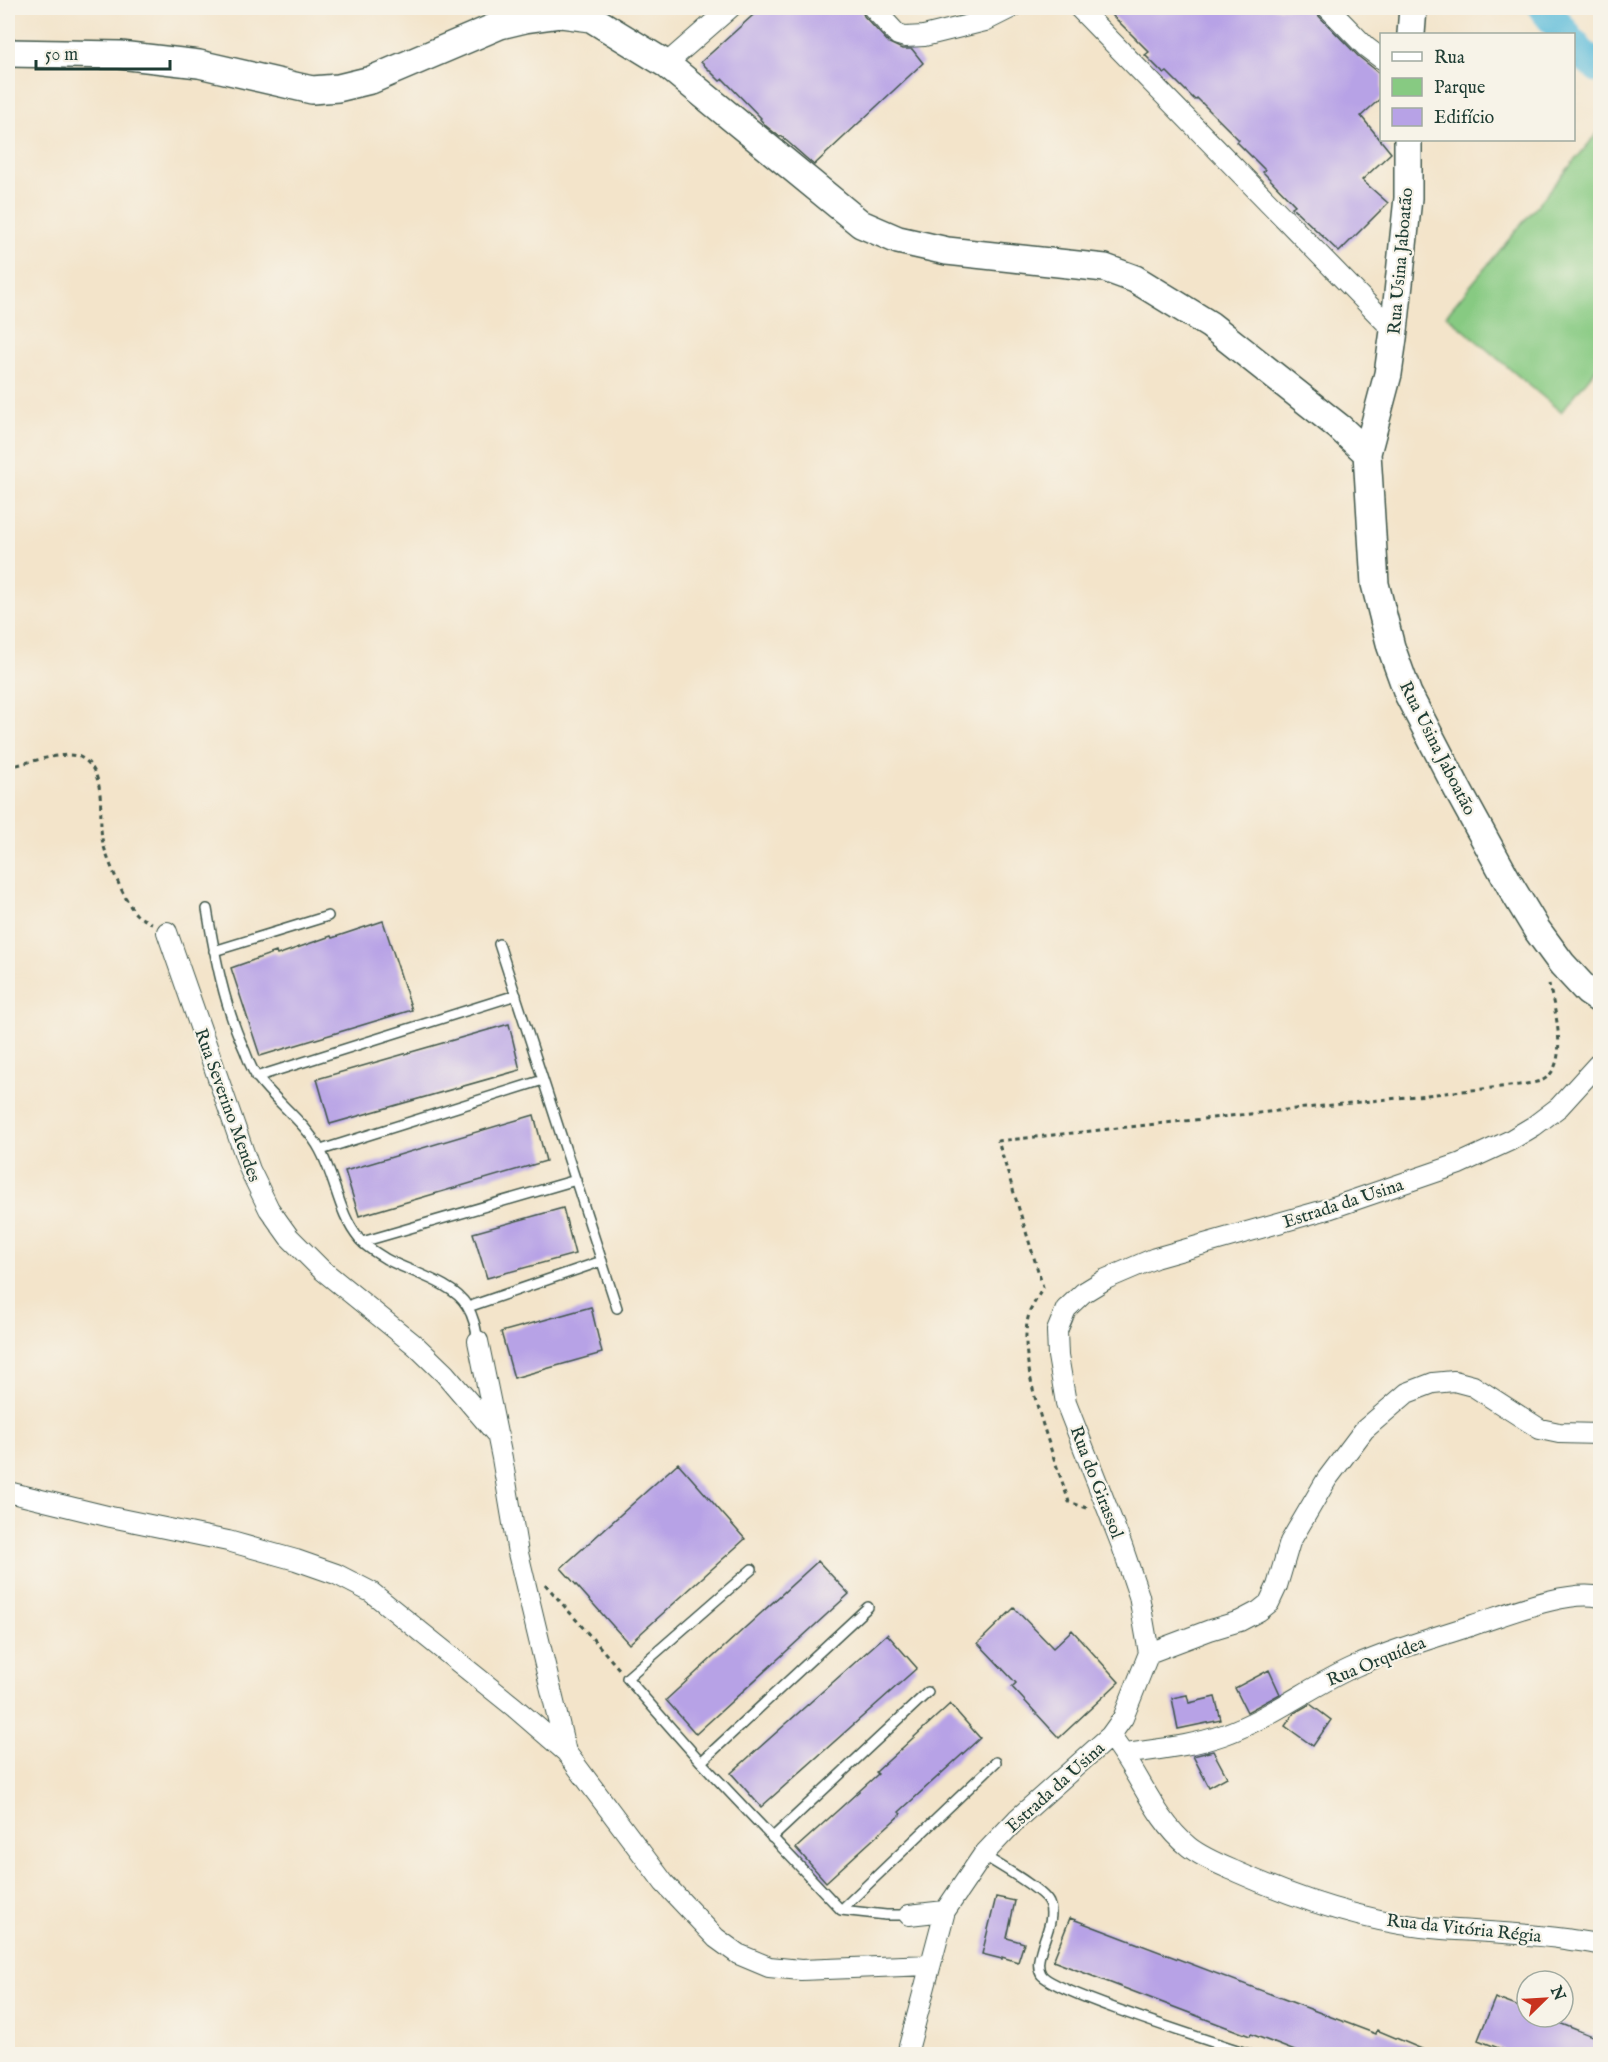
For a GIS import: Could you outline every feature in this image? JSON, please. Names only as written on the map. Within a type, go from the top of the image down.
[{"type":"street","points":[[666,64],[730,8]]},
{"type":"street","points":[[873,8],[898,35],[905,37],[924,36],[985,21],[1011,8]]},
{"type":"street","points":[[1079,8],[1394,332]]},
{"type":"street","points":[[1328,8],[1366,47],[1380,58]]},
{"type":"street","points":[[1411,33],[1413,8]]},
{"type":"street","points":[[8,53],[120,55],[199,64],[312,90],[338,88],[371,80],[509,23],[561,14],[589,13],[666,64],[861,224],[898,240],[947,251],[1105,268],[1136,279],[1210,324],[1339,427],[1367,453]]},
{"type":"street","name":"Rua Usina Jaboatão","points":[[1408,141],[1408,198],[1394,332],[1384,392],[1367,453],[1375,584],[1391,647],[1408,694],[1511,887],[1537,930],[1562,964],[1588,992],[1600,1000]]},
{"type":"street","name":"Rua Severino Mendes","points":[[167,932],[250,1170],[269,1209],[289,1237],[321,1269],[416,1346],[445,1374],[498,1436]]},
{"type":"street","name":"Estrada da Usina","points":[[1066,1310],[1083,1293],[1106,1279],[1155,1258],[1328,1209],[1460,1164],[1509,1141],[1534,1126],[1558,1107],[1600,1062]]},
{"type":"street","name":"Rua do Girassol","points":[[1066,1310],[1057,1331],[1058,1356],[1066,1403],[1139,1596],[1149,1653]]},
{"type":"street","points":[[478,1341],[498,1436],[518,1553],[566,1752]]},
{"type":"street","points":[[1149,1653],[1240,1621],[1269,1603],[1277,1586],[1290,1542],[1327,1479],[1364,1430],[1407,1393],[1433,1383],[1455,1381],[1473,1386],[1540,1429],[1559,1433],[1600,1434]]},
{"type":"street","points":[[8,1491],[101,1514],[228,1541],[336,1574],[371,1592],[514,1707],[566,1752],[664,1882],[716,1938],[738,1954],[769,1967],[801,1970],[930,1965]]},
{"type":"street","name":"Rua Orquídea","points":[[1125,1754],[1183,1746],[1221,1736],[1275,1712],[1321,1684],[1357,1666],[1402,1648],[1533,1605],[1564,1599],[1600,1597]]},
{"type":"street","name":"Estrada da Usina","points":[[907,2055],[945,1911],[983,1855],[1017,1819],[1110,1737],[1123,1718],[1149,1653]]},
{"type":"street","name":"Rua da Vitória Régia","points":[[1110,1737],[1125,1754],[1153,1806],[1190,1847],[1213,1861],[1257,1881],[1352,1913],[1396,1924],[1531,1934],[1600,1945]]},
{"type":"street","points":[[909,1916],[945,1911]]},
{"type":"lane","points":[[207,909],[214,951],[232,1023],[256,1077],[307,1131],[321,1150],[340,1205],[350,1226],[362,1242],[373,1251],[460,1296],[474,1320],[478,1341]]},
{"type":"lane","points":[[214,951],[328,916]]},
{"type":"lane","points":[[499,944],[617,1308]]},
{"type":"lane","points":[[256,1077],[516,995]]},
{"type":"lane","points":[[321,1150],[543,1080]]},
{"type":"lane","points":[[362,1242],[576,1180]]},
{"type":"lane","points":[[468,1307],[602,1262]]},
{"type":"lane","points":[[752,1569],[627,1678],[701,1762],[841,1910],[909,1916]]},
{"type":"lane","points":[[701,1762],[868,1607]]},
{"type":"lane","points":[[772,1838],[928,1692]]},
{"type":"lane","points":[[841,1910],[996,1762]]},
{"type":"lane","points":[[983,1855],[1038,1890],[1049,1901],[1051,1915],[1038,1961],[1041,1974],[1049,1982],[1094,2001],[1249,2055]]},
{"type":"path","points":[[8,767],[66,755],[80,757],[89,765],[98,778],[102,840],[118,882],[137,914],[167,932]]},
{"type":"path","points":[[1110,1516],[1069,1502],[1034,1394],[1025,1350],[1030,1313],[1044,1287],[998,1141],[1519,1085],[1543,1080],[1553,1068],[1558,1048],[1558,1025],[1549,983]]},
{"type":"path","points":[[541,1580],[627,1678]]},
{"type":"green space","points":[[1600,130],[1600,364],[1561,412],[1446,315]]},
{"type":"building","points":[[761,8],[861,8],[864,16],[889,43],[902,49],[912,49],[923,63],[814,165],[766,126],[723,79],[720,81],[701,62]]},
{"type":"building","points":[[1105,8],[1316,8],[1319,16],[1358,56],[1380,73],[1380,99],[1361,116],[1391,153],[1362,180],[1388,203],[1339,252],[1292,207],[1295,205],[1237,142],[1239,140],[1197,98],[1195,100],[1167,72],[1164,74],[1145,55],[1149,52]]},
{"type":"building","points":[[383,921],[412,1010],[260,1056],[231,968],[276,952],[277,955]]},
{"type":"building","points":[[509,1024],[520,1070],[330,1124],[317,1079]]},
{"type":"building","points":[[534,1115],[546,1161],[359,1216],[345,1171]]},
{"type":"building","points":[[563,1208],[575,1254],[487,1278],[473,1233]]},
{"type":"building","points":[[591,1307],[602,1353],[514,1378],[501,1332]]},
{"type":"building","points":[[678,1463],[745,1539],[629,1644],[561,1568]]},
{"type":"building","points":[[818,1561],[849,1594],[696,1734],[666,1700]]},
{"type":"building","points":[[1014,1608],[1053,1648],[1072,1630],[1119,1682],[1059,1738],[1012,1687],[1016,1683],[978,1643]]},
{"type":"building","points":[[887,1634],[917,1668],[761,1807],[731,1773]]},
{"type":"building","points":[[1269,1670],[1280,1694],[1247,1712],[1235,1688]]},
{"type":"building","points":[[1187,1695],[1189,1703],[1215,1697],[1221,1720],[1178,1729],[1172,1698]]},
{"type":"building","points":[[950,1704],[980,1738],[826,1882],[796,1848],[878,1774],[876,1772]]},
{"type":"building","points":[[1310,1704],[1331,1720],[1313,1746],[1285,1726],[1294,1713]]},
{"type":"building","points":[[1213,1751],[1227,1777],[1209,1787],[1193,1756]]},
{"type":"building","points":[[996,1897],[1015,1901],[1007,1938],[1024,1943],[1018,1962],[982,1954]]},
{"type":"building","points":[[1070,1918],[1376,2034],[1377,2030],[1436,2055],[1305,2055],[1251,2034],[1250,2036],[1053,1961]]},
{"type":"building","points":[[1495,1998],[1515,2006],[1515,2029],[1575,2029],[1600,2039],[1600,2055],[1516,2055],[1478,2040]]},
{"type":"waterway","points":[[1544,8],[1564,33]]},
{"type":"waterway","points":[[1575,46],[1600,68]]}]
